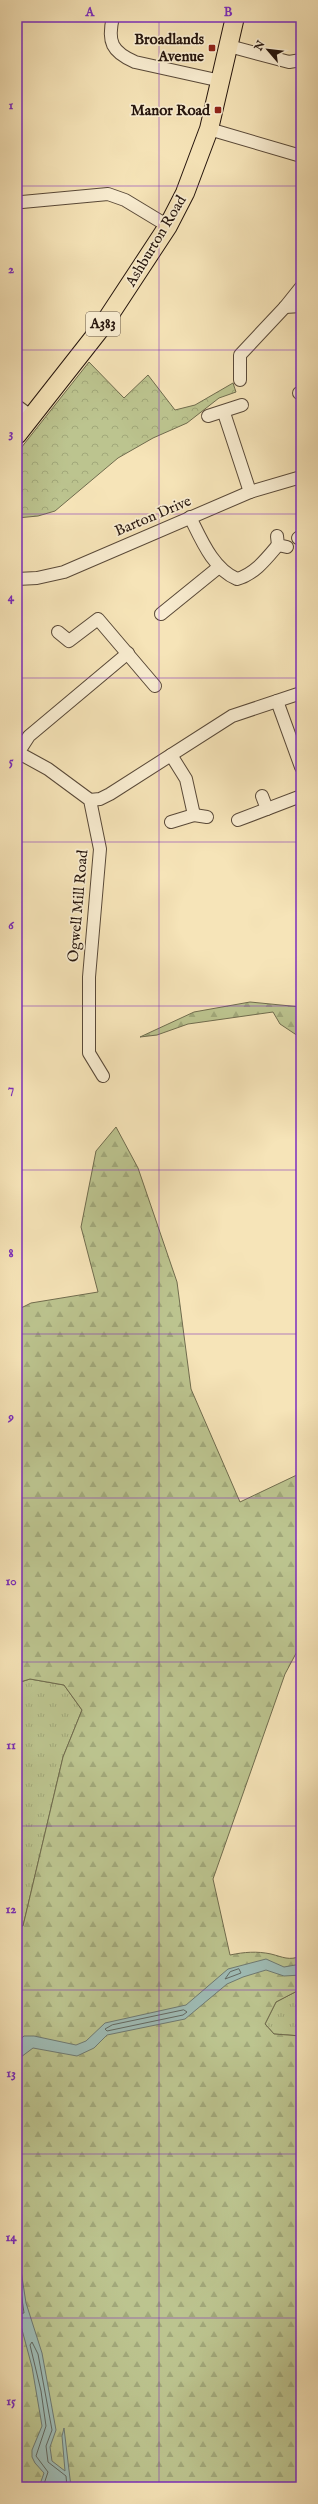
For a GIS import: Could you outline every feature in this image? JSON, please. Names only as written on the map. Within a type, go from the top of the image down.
[{"type":"main road","name":"Ashburton Road","points":[[17,435],[101,328],[168,226],[188,186],[209,129],[235,17]]},
{"type":"street","points":[[113,17],[110,38],[114,49],[124,57],[135,62],[221,82]]},
{"type":"street","points":[[229,46],[289,62],[301,60]]},
{"type":"street","points":[[209,129],[301,156]]},
{"type":"street","points":[[22,202],[108,194],[125,200],[168,226]]},
{"type":"street","points":[[240,380],[240,355],[285,307],[301,287]]},
{"type":"street","points":[[285,307],[301,306]]},
{"type":"street","points":[[208,416],[242,405]]},
{"type":"street","points":[[17,406],[32,417]]},
{"type":"street","points":[[224,412],[250,492]]},
{"type":"street","name":"Barton Drive","points":[[17,579],[37,578],[64,572],[250,492],[301,477]]},
{"type":"street","points":[[190,517],[204,545],[219,567],[230,576],[237,579],[245,577],[281,543]]},
{"type":"street","points":[[161,614],[219,567]]},
{"type":"street","points":[[58,632],[69,641],[98,619],[155,686]]},
{"type":"street","points":[[128,653],[29,736],[18,753],[48,768],[90,800],[100,799],[110,794],[232,716],[301,692]]},
{"type":"street","points":[[277,701],[301,767]]},
{"type":"street","points":[[171,755],[186,779],[194,815]]},
{"type":"street","points":[[262,796],[267,809]]},
{"type":"street","points":[[238,820],[301,796]]},
{"type":"street","name":"Ogwell Mill Road","points":[[90,800],[100,849],[89,978],[89,1053],[104,1076]]},
{"type":"street","points":[[171,822],[194,815],[207,817]]},
{"type":"green space","points":[[89,362],[124,398],[148,375],[175,410],[195,405],[233,383],[236,392],[219,398],[187,423],[153,438],[118,458],[55,511],[38,516],[17,518],[17,453]]},
{"type":"green space","points":[[250,1002],[301,1007],[301,1038],[280,1024],[273,1012],[188,1024],[157,1035],[140,1037],[194,1012]]},
{"type":"green space","points":[[116,1127],[138,1168],[177,1282],[191,1389],[240,1502],[301,1473],[301,1644],[285,1674],[213,1879],[230,1955],[256,1952],[289,1958],[301,1956],[301,1989],[276,2002],[265,2024],[274,2034],[301,2036],[301,2487],[17,2487],[17,1926],[23,1926],[63,1757],[82,1710],[64,1685],[30,1679],[17,1683],[17,1310],[31,1303],[98,1292],[81,1227],[96,1151]]},
{"type":"green space","points":[[30,1679],[64,1685],[82,1710],[63,1757],[23,1926],[17,1926],[17,1683]]},
{"type":"green space","points":[[301,1989],[301,2036],[274,2034],[265,2024],[276,2002]]},
{"type":"water","points":[[266,1959],[284,1967],[301,1964],[301,1975],[284,1976],[266,1970],[227,1984],[185,2019],[107,2035],[94,2048],[77,2056],[33,2048],[17,2060],[17,2042],[24,2036],[34,2036],[76,2045],[86,2041],[105,2023],[186,2005],[228,1969]]},
{"type":"water","points":[[17,2244],[26,2303],[42,2353],[56,2430],[50,2447],[52,2461],[65,2471],[62,2436],[64,2428],[71,2487],[39,2487],[44,2473],[32,2457],[32,2450],[42,2426],[32,2367],[17,2311]]},
{"type":"place","name":"Broadlands Avenue","points":[[212,48]]},
{"type":"place","name":"Manor Road","points":[[218,110]]}]
